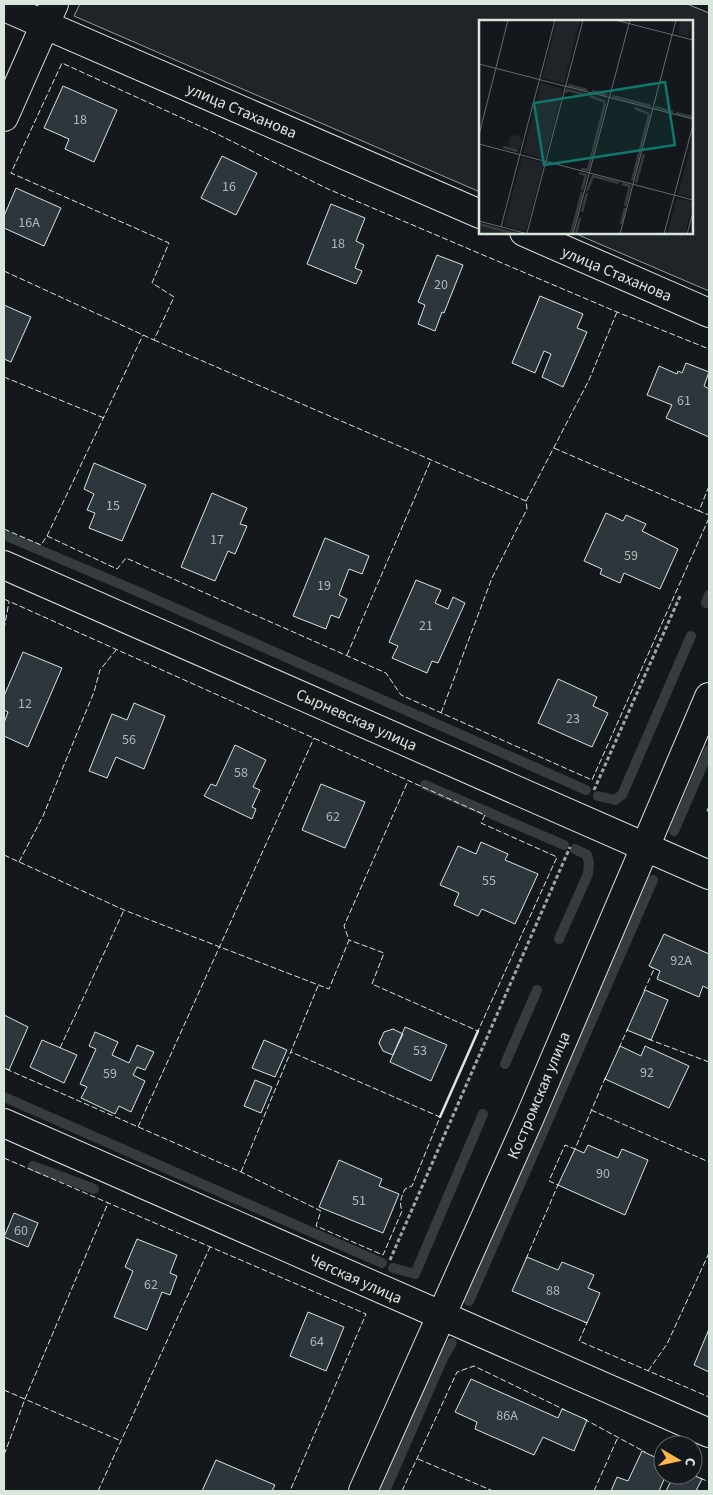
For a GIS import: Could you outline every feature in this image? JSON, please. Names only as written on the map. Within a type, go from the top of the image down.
[{"type":"street","name":"улица Стаханова","points":[[4,7],[50,14],[479,214]]},
{"type":"street","points":[[4,118],[50,14]]},
{"type":"street","name":"улица Стаханова","points":[[529,234],[709,313]]},
{"type":"street","name":"Сырневская улица","points":[[4,565],[709,875]]},
{"type":"street","name":"Костромская улица","points":[[363,1491],[530,1117],[709,697]]},
{"type":"street","name":"Чегская улица","points":[[4,1123],[709,1433]]},
{"type":"path","points":[[378,1288],[681,594]]},
{"type":"shaded area","points":[[80,4],[687,4],[709,13],[709,291],[576,234],[693,234],[693,20],[479,20],[479,192],[74,16]]},
{"type":"building","points":[[63,86],[117,110],[94,162],[65,149],[69,139],[44,128]]},
{"type":"building","points":[[222,156],[257,173],[236,215],[201,198]]},
{"type":"building","points":[[16,188],[61,208],[44,246],[4,228],[4,216]]},
{"type":"building","points":[[331,204],[365,218],[356,241],[364,245],[355,268],[362,271],[356,284],[307,264]]},
{"type":"building","points":[[437,255],[463,265],[435,331],[418,324],[425,305],[418,302]]},
{"type":"building","points":[[540,296],[583,314],[577,328],[587,332],[563,387],[542,377],[551,354],[544,351],[535,373],[512,363]]},
{"type":"building","points":[[4,305],[31,317],[11,362],[4,359]]},
{"type":"building","points":[[686,363],[709,372],[704,386],[709,389],[709,437],[666,418],[672,405],[647,395],[659,366],[677,374],[678,371],[682,373]]},
{"type":"building","points":[[94,463],[146,485],[122,541],[89,528],[95,513],[87,510],[94,494],[84,489]]},
{"type":"building","points":[[212,493],[247,508],[240,524],[247,526],[235,554],[228,551],[215,581],[181,567]]},
{"type":"building","points":[[606,513],[623,521],[626,515],[646,524],[642,531],[678,549],[660,589],[624,573],[620,583],[600,574],[602,569],[584,561]]},
{"type":"building","points":[[325,538],[369,556],[362,574],[349,569],[339,595],[347,599],[339,618],[331,615],[326,629],[293,616]]},
{"type":"building","points":[[416,580],[441,590],[435,603],[448,609],[453,597],[465,603],[438,663],[432,661],[427,673],[392,658],[398,646],[389,642]]},
{"type":"building","points":[[23,652],[62,668],[28,747],[4,736],[4,723],[8,712],[4,710],[4,696]]},
{"type":"building","points":[[558,679],[597,697],[593,706],[608,713],[592,747],[538,723]]},
{"type":"building","points":[[134,703],[165,716],[144,769],[116,757],[107,778],[89,771],[112,714],[127,720]]},
{"type":"building","points":[[235,745],[266,760],[253,787],[260,790],[252,807],[256,809],[252,819],[204,796],[211,784],[216,786]]},
{"type":"building","points":[[321,784],[365,802],[345,848],[302,830]]},
{"type":"building","points":[[481,842],[508,854],[505,860],[538,874],[515,924],[482,909],[478,916],[454,905],[459,893],[440,885],[458,846],[476,854]]},
{"type":"building","points":[[664,934],[709,954],[709,989],[703,986],[699,997],[657,979],[660,971],[649,966]]},
{"type":"building","points":[[645,990],[668,1000],[651,1040],[627,1030]]},
{"type":"building","points":[[4,1015],[28,1027],[9,1070],[4,1068]]},
{"type":"building","points":[[405,1027],[447,1045],[431,1081],[390,1062]]},
{"type":"building","points":[[393,1029],[403,1034],[393,1055],[383,1051],[379,1043],[384,1032]]},
{"type":"building","points":[[95,1032],[118,1042],[112,1055],[129,1063],[137,1045],[154,1052],[145,1070],[137,1067],[133,1075],[145,1081],[131,1112],[119,1106],[115,1114],[81,1098],[87,1087],[80,1084],[96,1049],[89,1046]]},
{"type":"building","points":[[42,1040],[77,1055],[64,1083],[30,1067]]},
{"type":"building","points":[[264,1040],[287,1050],[275,1077],[252,1068]]},
{"type":"building","points":[[620,1046],[641,1056],[645,1046],[689,1066],[669,1108],[605,1079]]},
{"type":"building","points":[[255,1080],[272,1087],[261,1113],[244,1106]]},
{"type":"building","points":[[588,1145],[618,1158],[622,1149],[648,1160],[625,1215],[558,1185],[575,1149],[584,1153]]},
{"type":"building","points":[[339,1160],[382,1179],[379,1186],[399,1194],[383,1233],[319,1207]]},
{"type":"building","points":[[14,1213],[38,1223],[28,1247],[4,1237]]},
{"type":"building","points":[[137,1239],[177,1255],[170,1273],[177,1276],[170,1295],[162,1292],[147,1330],[114,1317],[133,1271],[125,1267]]},
{"type":"building","points":[[527,1257],[558,1270],[562,1262],[594,1275],[588,1288],[600,1293],[587,1323],[512,1291]]},
{"type":"building","points":[[308,1312],[344,1327],[326,1371],[290,1356]]},
{"type":"building","points":[[709,1329],[709,1372],[694,1365]]},
{"type":"building","points":[[471,1379],[558,1418],[562,1409],[587,1420],[574,1451],[543,1437],[534,1455],[475,1429],[477,1422],[455,1412]]},
{"type":"building","points":[[642,1451],[653,1456],[653,1485],[662,1485],[659,1491],[611,1491],[617,1477],[628,1481]]},
{"type":"building","points":[[216,1460],[275,1485],[272,1491],[202,1491]]},
{"type":"building","points":[[669,1485],[699,1485],[696,1491],[666,1491]]},
{"type":"waterway","points":[[4,535],[132,589],[586,790]]},
{"type":"waterway","points":[[706,603],[709,595]]},
{"type":"waterway","points":[[598,796],[615,800],[622,795],[691,636]]},
{"type":"waterway","points":[[674,831],[709,750]]},
{"type":"waterway","points":[[425,785],[564,845]]},
{"type":"waterway","points":[[559,939],[588,874],[589,863],[587,855],[575,849]]},
{"type":"waterway","points":[[469,1301],[653,880]]},
{"type":"waterway","points":[[505,1064],[537,990]]},
{"type":"waterway","points":[[4,1097],[382,1263]]},
{"type":"waterway","points":[[393,1268],[415,1274],[483,1114]]},
{"type":"waterway","points":[[33,1166],[94,1189]]},
{"type":"waterway","points":[[385,1491],[443,1358],[452,1343]]},
{"type":"fence","points":[[4,271],[154,340],[174,297],[152,283],[169,243],[11,173],[62,63],[217,134],[328,189],[617,312],[709,349]]},
{"type":"fence","points":[[441,713],[492,578],[527,509],[526,501],[589,380],[617,312]]},
{"type":"fence","points":[[47,536],[143,335]]},
{"type":"fence","points":[[154,340],[526,501]]},
{"type":"fence","points":[[4,377],[104,418]]},
{"type":"fence","points":[[554,448],[699,511]]},
{"type":"fence","points":[[347,655],[431,460]]},
{"type":"fence","points":[[709,486],[699,511],[709,515]]},
{"type":"fence","points":[[4,529],[41,545],[47,536],[117,569],[126,558],[386,673],[401,695],[592,780],[709,518]]},
{"type":"fence","points":[[4,599],[485,815],[481,823],[557,857],[478,1031],[372,984],[384,953],[349,940]]},
{"type":"fence","points":[[4,629],[9,602]]},
{"type":"fence","points":[[19,862],[43,816],[94,692],[100,670],[116,650]]},
{"type":"fence","points":[[138,1127],[314,738]]},
{"type":"fence","points":[[4,855],[124,910],[329,989],[349,940],[344,926],[408,781]]},
{"type":"fence","points":[[709,806],[707,811],[709,812]]},
{"type":"fence","points":[[60,1048],[124,910]]},
{"type":"fence","points":[[644,991],[654,969],[651,967]]},
{"type":"fence","points":[[241,1172],[318,986]]},
{"type":"fence","points":[[619,1048],[628,1028]]},
{"type":"fence","points":[[648,1039],[709,1062]]},
{"type":"fence","points":[[6,1069],[241,1172],[321,1211],[316,1226],[383,1255],[402,1211],[402,1195],[405,1189],[412,1186],[440,1117],[291,1052]]},
{"type":"fence","points":[[526,1259],[558,1185],[549,1181],[565,1145],[575,1149],[606,1076]]},
{"type":"fence","points":[[591,1110],[709,1162]]},
{"type":"fence","points":[[4,1158],[366,1314],[290,1491]]},
{"type":"fence","points":[[4,1455],[25,1399],[108,1203]]},
{"type":"fence","points":[[98,1491],[210,1247]]},
{"type":"fence","points":[[648,1371],[667,1344],[709,1253]]},
{"type":"fence","points":[[584,1322],[587,1323],[579,1341],[709,1397]]},
{"type":"fence","points":[[402,1491],[457,1372],[474,1366],[565,1410]]},
{"type":"fence","points":[[4,1390],[121,1441]]},
{"type":"fence","points":[[584,1419],[645,1452]]},
{"type":"fence","points":[[594,1491],[618,1437]]},
{"type":"fence","points":[[418,1459],[493,1491]]},
{"type":"fence","points":[[703,1479],[709,1482]]},
{"type":"wall","points":[[440,1117],[478,1031]]}]
